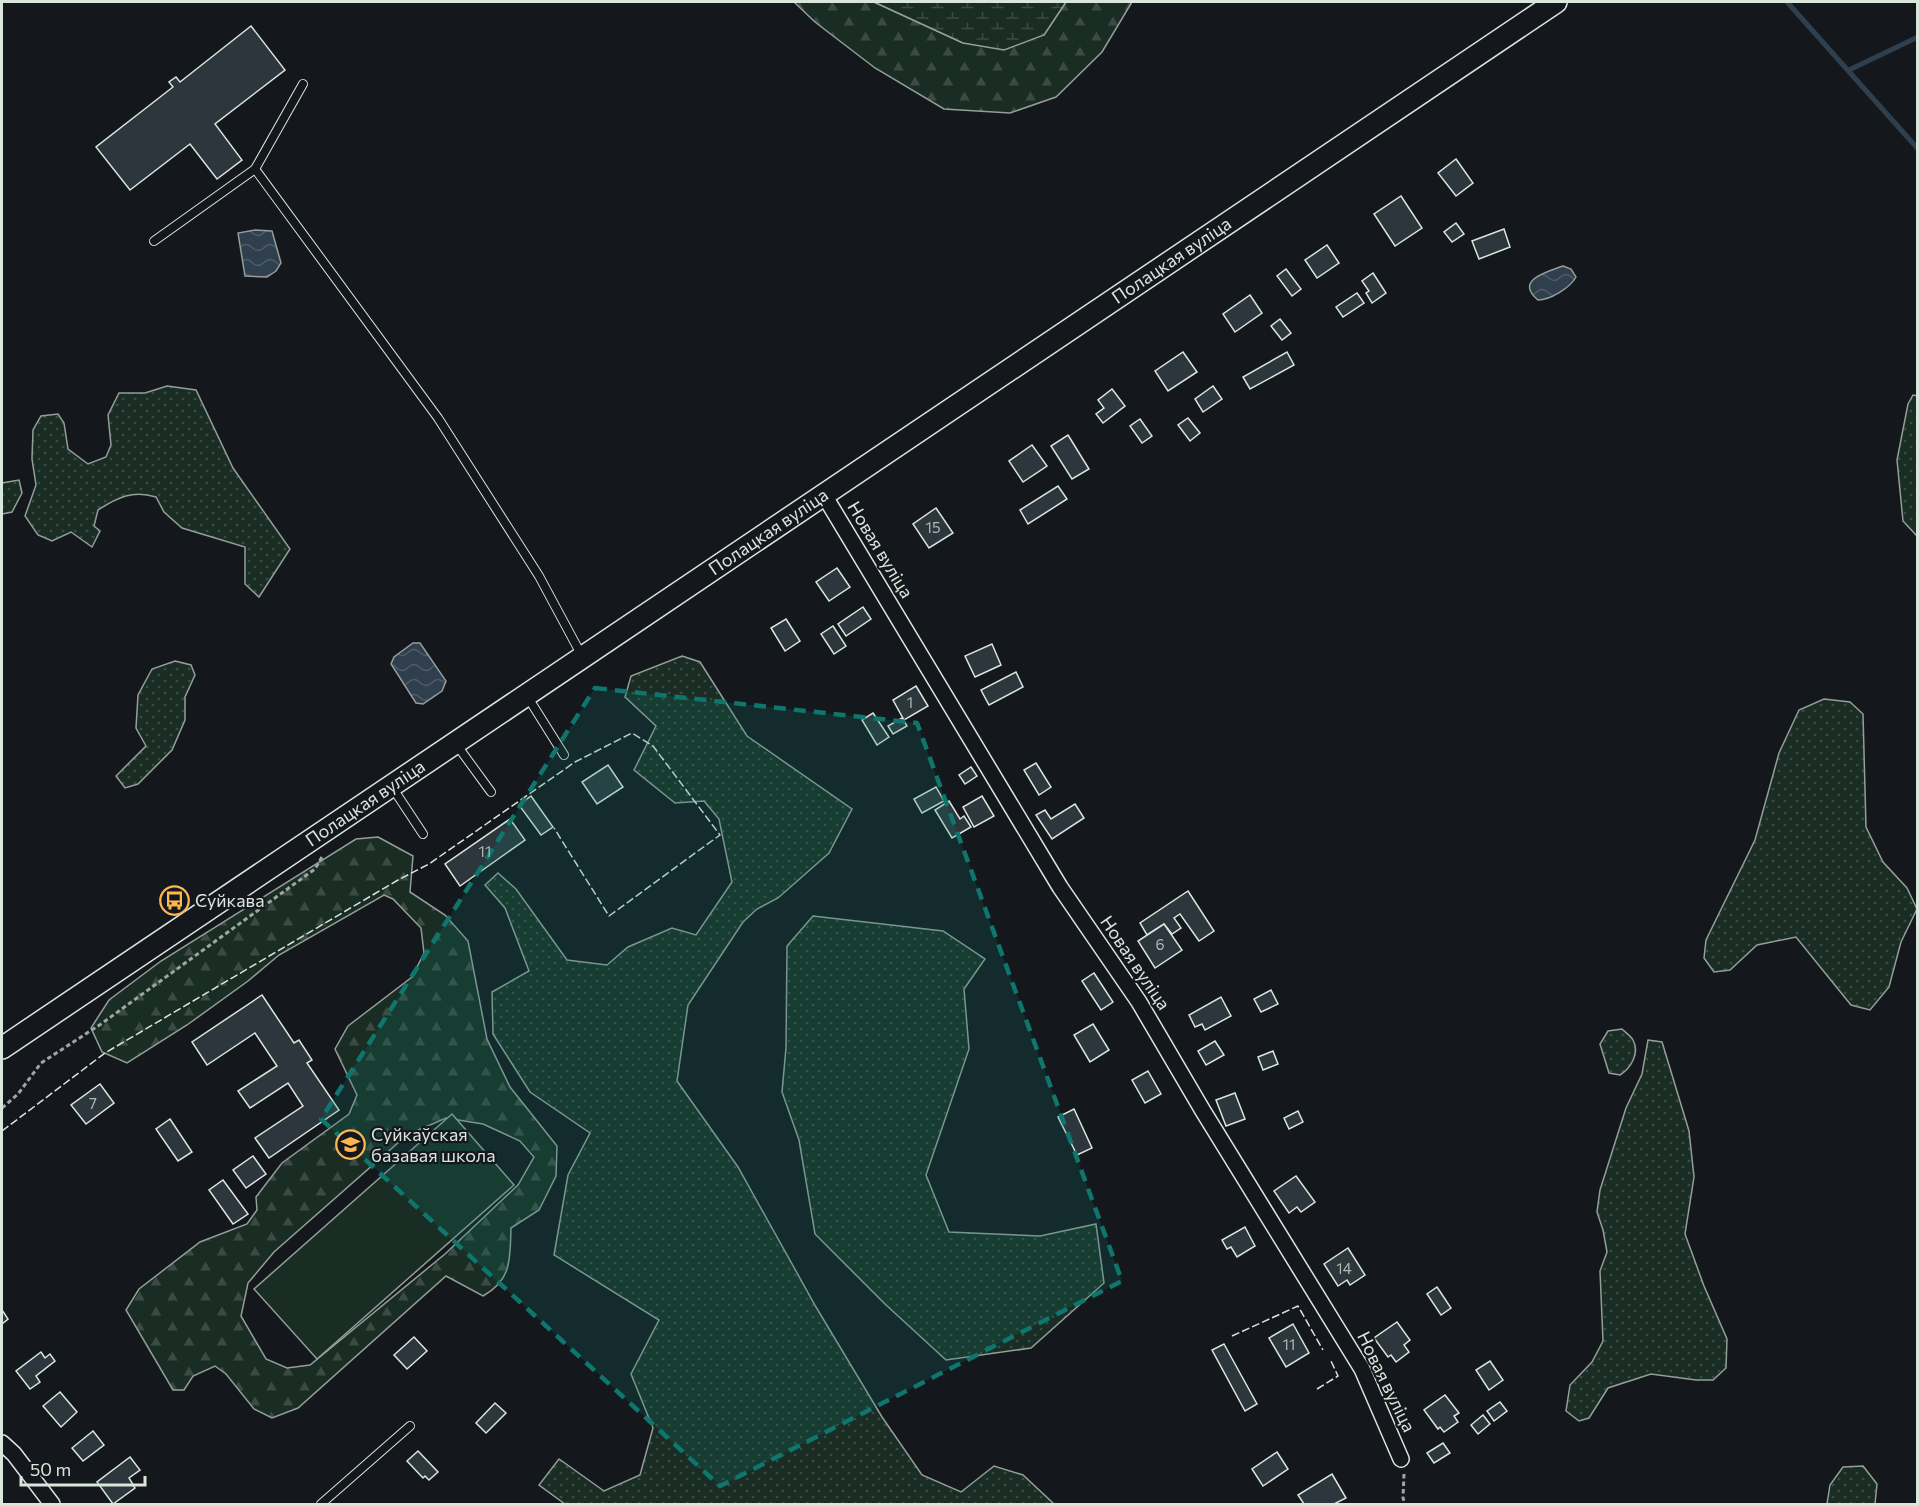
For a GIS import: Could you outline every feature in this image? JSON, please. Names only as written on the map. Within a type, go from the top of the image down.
[{"type":"main road","name":"Полацкая вуліца","points":[[2,1048],[1556,2]]},
{"type":"street","name":"Новая вуліца","points":[[824,495],[1060,887],[1139,1002],[1203,1111],[1362,1369],[1401,1459]]},
{"type":"street","points":[[2,1443],[14,1454],[52,1504]]},
{"type":"lane","points":[[154,241],[255,169],[303,84]]},
{"type":"lane","points":[[255,169],[438,418],[539,576],[583,657]]},
{"type":"lane","points":[[526,695],[564,755]]},
{"type":"lane","points":[[455,743],[491,792]]},
{"type":"lane","points":[[392,786],[423,834]]},
{"type":"lane","points":[[321,1504],[410,1426]]},
{"type":"path","points":[[2,1108],[18,1094],[41,1063],[101,1024],[315,869],[326,848]]},
{"type":"path","points":[[1401,1459],[1405,1479],[1403,1498],[1405,1504]]},
{"type":"highlighted area","points":[[595,688],[917,723],[1122,1281],[720,1486],[321,1119]]},
{"type":"green space","points":[[794,2],[874,2],[963,43],[1044,35],[1066,2],[1132,2],[1102,52],[1056,97],[1010,113],[944,109],[875,68],[815,22]]},
{"type":"green space","points":[[874,2],[1066,2],[1044,35],[1004,50],[963,43]]},
{"type":"green space","points":[[167,386],[196,390],[233,468],[290,549],[259,597],[245,584],[245,547],[182,528],[164,512],[156,497],[140,494],[126,496],[98,510],[94,526],[100,531],[92,547],[71,532],[52,541],[38,535],[25,516],[36,485],[32,459],[33,430],[41,416],[58,414],[64,423],[68,449],[88,464],[106,457],[111,445],[108,415],[119,393],[145,393]]},
{"type":"green space","points":[[1913,395],[1918,396],[1917,536],[1903,521],[1897,460],[1908,404]]},
{"type":"green space","points":[[19,480],[22,493],[12,512],[2,514],[2,483]]},
{"type":"green space","points":[[682,656],[700,662],[747,736],[852,809],[829,853],[778,898],[757,909],[743,922],[688,1005],[677,1081],[738,1167],[816,1307],[882,1417],[922,1475],[961,1492],[994,1466],[1023,1475],[1054,1504],[565,1504],[539,1485],[559,1459],[604,1491],[640,1475],[653,1428],[631,1374],[659,1320],[554,1255],[568,1175],[590,1133],[530,1092],[493,1034],[492,992],[529,971],[505,908],[485,885],[498,873],[516,889],[567,960],[607,965],[628,947],[672,928],[696,935],[732,882],[719,819],[704,801],[675,803],[634,770],[656,726],[625,697],[631,676]]},
{"type":"green space","points":[[175,661],[191,665],[195,675],[185,697],[185,720],[172,750],[138,784],[125,788],[116,776],[146,746],[136,728],[138,695],[152,669]]},
{"type":"green space","points":[[1824,699],[1850,702],[1863,714],[1866,827],[1883,862],[1907,888],[1917,909],[1901,942],[1889,987],[1870,1010],[1851,1005],[1796,937],[1757,945],[1730,970],[1714,972],[1704,958],[1706,940],[1755,840],[1779,753],[1799,710]]},
{"type":"green space","points":[[378,837],[413,856],[410,892],[445,915],[468,941],[487,1039],[510,1087],[557,1146],[556,1176],[539,1210],[511,1228],[508,1268],[492,1290],[483,1296],[446,1276],[298,1408],[272,1418],[254,1409],[226,1374],[215,1366],[193,1376],[184,1390],[173,1390],[126,1310],[139,1289],[200,1242],[247,1224],[257,1210],[256,1197],[282,1163],[349,1114],[357,1095],[335,1049],[348,1026],[412,977],[424,953],[421,928],[393,899],[384,895],[279,955],[248,981],[187,1025],[127,1063],[102,1052],[91,1028],[109,1000],[161,961],[356,839]],"holes":[[[446,1118],[483,1124],[520,1141],[534,1157],[518,1185],[445,1254],[310,1365],[287,1368],[266,1359],[241,1316],[248,1283],[274,1252],[407,1135]]]},
{"type":"green space","points":[[813,916],[943,931],[985,959],[964,989],[969,1049],[926,1175],[949,1232],[1040,1236],[1096,1224],[1104,1283],[1031,1348],[946,1360],[885,1304],[815,1234],[799,1140],[782,1092],[786,1048],[787,946]]},
{"type":"green space","points":[[1622,1029],[1635,1045],[1635,1055],[1628,1068],[1620,1075],[1609,1073],[1600,1044],[1608,1031]]},
{"type":"green space","points":[[1648,1040],[1662,1042],[1689,1131],[1694,1177],[1685,1234],[1727,1339],[1726,1368],[1713,1380],[1651,1374],[1608,1388],[1589,1418],[1579,1421],[1566,1411],[1570,1385],[1592,1362],[1603,1341],[1600,1271],[1607,1252],[1597,1212],[1600,1190],[1626,1108],[1642,1074]]},
{"type":"green space","points":[[452,1114],[514,1185],[317,1359],[254,1289]]},
{"type":"green space","points":[[1863,1466],[1877,1484],[1875,1504],[1827,1504],[1830,1485],[1843,1467]]},
{"type":"water","points":[[255,230],[272,231],[281,263],[276,271],[267,277],[245,276],[238,233]]},
{"type":"water","points":[[1563,266],[1571,269],[1576,277],[1565,289],[1554,296],[1538,300],[1532,293],[1531,282],[1542,274]]},
{"type":"water","points":[[413,643],[420,643],[446,681],[442,691],[423,704],[416,703],[391,664],[394,657]]},
{"type":"building","points":[[251,26],[285,70],[215,124],[242,160],[217,179],[190,144],[130,190],[96,147],[173,87],[169,82],[176,77],[180,82]]},
{"type":"building","points":[[1456,159],[1473,183],[1456,196],[1438,173]]},
{"type":"building","points":[[1401,196],[1422,228],[1395,246],[1374,214]]},
{"type":"building","points":[[1456,223],[1464,234],[1452,242],[1444,232]]},
{"type":"building","points":[[1504,229],[1510,247],[1479,259],[1472,241]]},
{"type":"building","points":[[1327,245],[1339,263],[1317,278],[1305,260]]},
{"type":"building","points":[[1286,269],[1301,289],[1292,296],[1277,276]]},
{"type":"building","points":[[1373,273],[1386,293],[1372,303],[1366,293],[1369,291],[1362,281]]},
{"type":"building","points":[[1357,293],[1364,303],[1343,317],[1336,307]]},
{"type":"building","points":[[1250,295],[1262,313],[1235,332],[1223,314]]},
{"type":"building","points":[[1280,319],[1291,333],[1282,340],[1271,326]]},
{"type":"building","points":[[1183,352],[1197,372],[1168,391],[1155,371]]},
{"type":"building","points":[[1287,352],[1294,365],[1250,389],[1243,377]]},
{"type":"building","points":[[1213,386],[1222,399],[1203,412],[1195,399]]},
{"type":"building","points":[[1112,389],[1125,406],[1103,423],[1096,414],[1104,408],[1098,400]]},
{"type":"building","points":[[1188,418],[1200,433],[1190,441],[1178,425]]},
{"type":"building","points":[[1140,419],[1152,436],[1142,443],[1130,426]]},
{"type":"building","points":[[1068,435],[1089,469],[1072,479],[1051,446]]},
{"type":"building","points":[[1032,445],[1047,466],[1023,482],[1009,461]]},
{"type":"building","points":[[1058,486],[1067,499],[1028,524],[1020,510]]},
{"type":"building","points":[[936,508],[953,533],[929,548],[913,524]]},
{"type":"building","points":[[837,568],[850,587],[829,601],[816,582]]},
{"type":"building","points":[[863,607],[871,619],[846,636],[838,624]]},
{"type":"building","points":[[786,619],[800,641],[785,651],[771,628]]},
{"type":"building","points":[[833,626],[846,646],[834,654],[821,634]]},
{"type":"building","points":[[992,644],[1001,665],[975,677],[965,656]]},
{"type":"building","points":[[1016,672],[1023,687],[989,705],[981,690]]},
{"type":"building","points":[[916,686],[928,706],[904,720],[893,700]]},
{"type":"building","points":[[873,713],[889,737],[877,745],[862,720]]},
{"type":"building","points":[[902,718],[907,726],[893,734],[888,726]]},
{"type":"building","points":[[1036,763],[1051,787],[1039,795],[1024,770]]},
{"type":"building","points":[[608,765],[623,787],[597,804],[582,782]]},
{"type":"building","points":[[971,767],[977,776],[965,784],[959,775]]},
{"type":"building","points":[[936,787],[944,801],[922,813],[914,799]]},
{"type":"building","points":[[531,796],[553,827],[541,835],[519,805]]},
{"type":"building","points":[[982,796],[994,816],[974,827],[963,807]]},
{"type":"building","points":[[949,801],[960,819],[964,816],[971,827],[952,838],[935,810]]},
{"type":"building","points":[[1075,804],[1084,818],[1052,839],[1036,815],[1045,810],[1051,819]]},
{"type":"building","points":[[510,819],[525,840],[460,886],[445,864]]},
{"type":"building","points":[[1188,891],[1214,931],[1199,941],[1180,914],[1174,918],[1181,928],[1172,934],[1164,924],[1147,935],[1140,923]]},
{"type":"building","points":[[1164,924],[1182,950],[1155,968],[1138,941]]},
{"type":"building","points":[[1094,973],[1113,1002],[1101,1010],[1082,981]]},
{"type":"building","points":[[1271,990],[1278,1004],[1261,1012],[1254,999]]},
{"type":"building","points":[[262,995],[294,1043],[299,1040],[312,1060],[307,1063],[339,1110],[269,1158],[255,1138],[303,1106],[288,1083],[250,1108],[238,1091],[277,1066],[255,1033],[207,1065],[192,1042]]},
{"type":"building","points":[[1221,997],[1231,1016],[1205,1030],[1202,1024],[1195,1027],[1189,1015]]},
{"type":"building","points":[[1093,1024],[1109,1050],[1090,1062],[1074,1035]]},
{"type":"building","points":[[1215,1041],[1224,1055],[1206,1065],[1198,1051]]},
{"type":"building","points":[[1273,1051],[1278,1064],[1263,1070],[1258,1057]]},
{"type":"building","points":[[1148,1071],[1161,1094],[1145,1103],[1132,1080]]},
{"type":"building","points":[[100,1084],[114,1103],[86,1124],[71,1105]]},
{"type":"building","points":[[1235,1093],[1245,1119],[1226,1126],[1216,1100]]},
{"type":"building","points":[[1074,1109],[1092,1148],[1077,1155],[1058,1117]]},
{"type":"building","points":[[1298,1111],[1303,1122],[1289,1129],[1284,1118]]},
{"type":"building","points":[[170,1119],[192,1152],[178,1161],[156,1129]]},
{"type":"building","points":[[253,1156],[266,1174],[246,1188],[233,1170]]},
{"type":"building","points":[[1296,1176],[1315,1202],[1301,1212],[1297,1207],[1289,1213],[1274,1191]]},
{"type":"building","points":[[223,1180],[248,1214],[233,1224],[209,1190]]},
{"type":"building","points":[[1245,1227],[1255,1246],[1237,1257],[1231,1247],[1227,1249],[1222,1240]]},
{"type":"building","points":[[1348,1248],[1365,1275],[1350,1285],[1347,1280],[1338,1286],[1324,1264]]},
{"type":"building","points":[[1437,1287],[1451,1308],[1441,1315],[1427,1294]]},
{"type":"building","points":[[2,1310],[8,1319],[2,1324]]},
{"type":"building","points":[[1397,1322],[1410,1340],[1404,1345],[1409,1352],[1396,1362],[1391,1355],[1388,1357],[1374,1338]]},
{"type":"building","points":[[1293,1324],[1309,1353],[1286,1367],[1269,1338]]},
{"type":"building","points":[[414,1337],[427,1351],[407,1369],[394,1355]]},
{"type":"building","points":[[1224,1344],[1257,1404],[1245,1411],[1212,1350]]},
{"type":"building","points":[[41,1352],[45,1358],[50,1354],[55,1361],[36,1376],[40,1382],[30,1389],[16,1371]]},
{"type":"building","points":[[1490,1361],[1503,1380],[1489,1390],[1476,1370]]},
{"type":"building","points":[[60,1392],[77,1412],[61,1427],[43,1406]]},
{"type":"building","points":[[1445,1395],[1459,1413],[1454,1416],[1458,1422],[1444,1432],[1440,1427],[1438,1429],[1424,1410]]},
{"type":"building","points":[[1500,1402],[1507,1411],[1494,1421],[1487,1411]]},
{"type":"building","points":[[495,1403],[506,1413],[486,1433],[476,1423]]},
{"type":"building","points":[[1483,1415],[1490,1424],[1478,1434],[1471,1425]]},
{"type":"building","points":[[93,1431],[104,1445],[83,1461],[72,1448]]},
{"type":"building","points":[[1443,1443],[1450,1453],[1434,1463],[1427,1453]]},
{"type":"building","points":[[418,1451],[438,1472],[429,1480],[425,1476],[423,1478],[407,1461]]},
{"type":"building","points":[[1277,1452],[1288,1469],[1263,1486],[1252,1469]]},
{"type":"building","points":[[130,1457],[140,1470],[129,1478],[135,1488],[113,1504],[97,1482]]},
{"type":"building","points":[[1332,1474],[1346,1498],[1334,1504],[1304,1504],[1298,1495]]},
{"type":"waterway","points":[[1787,2],[1918,149]]},
{"type":"waterway","points":[[1849,70],[1918,37]]},
{"type":"fence","points":[[2,1131],[105,1053],[429,864],[575,762],[632,733],[653,746],[720,835],[609,916],[554,828]]},
{"type":"fence","points":[[1232,1336],[1298,1306],[1323,1350]]},
{"type":"fence","points":[[1317,1389],[1338,1376],[1331,1361]]},
{"type":"place","name":"Суйкава","points":[[174,901]]},
{"type":"place","name":"Суйкаўская базавая школа","points":[[350,1145]]}]
